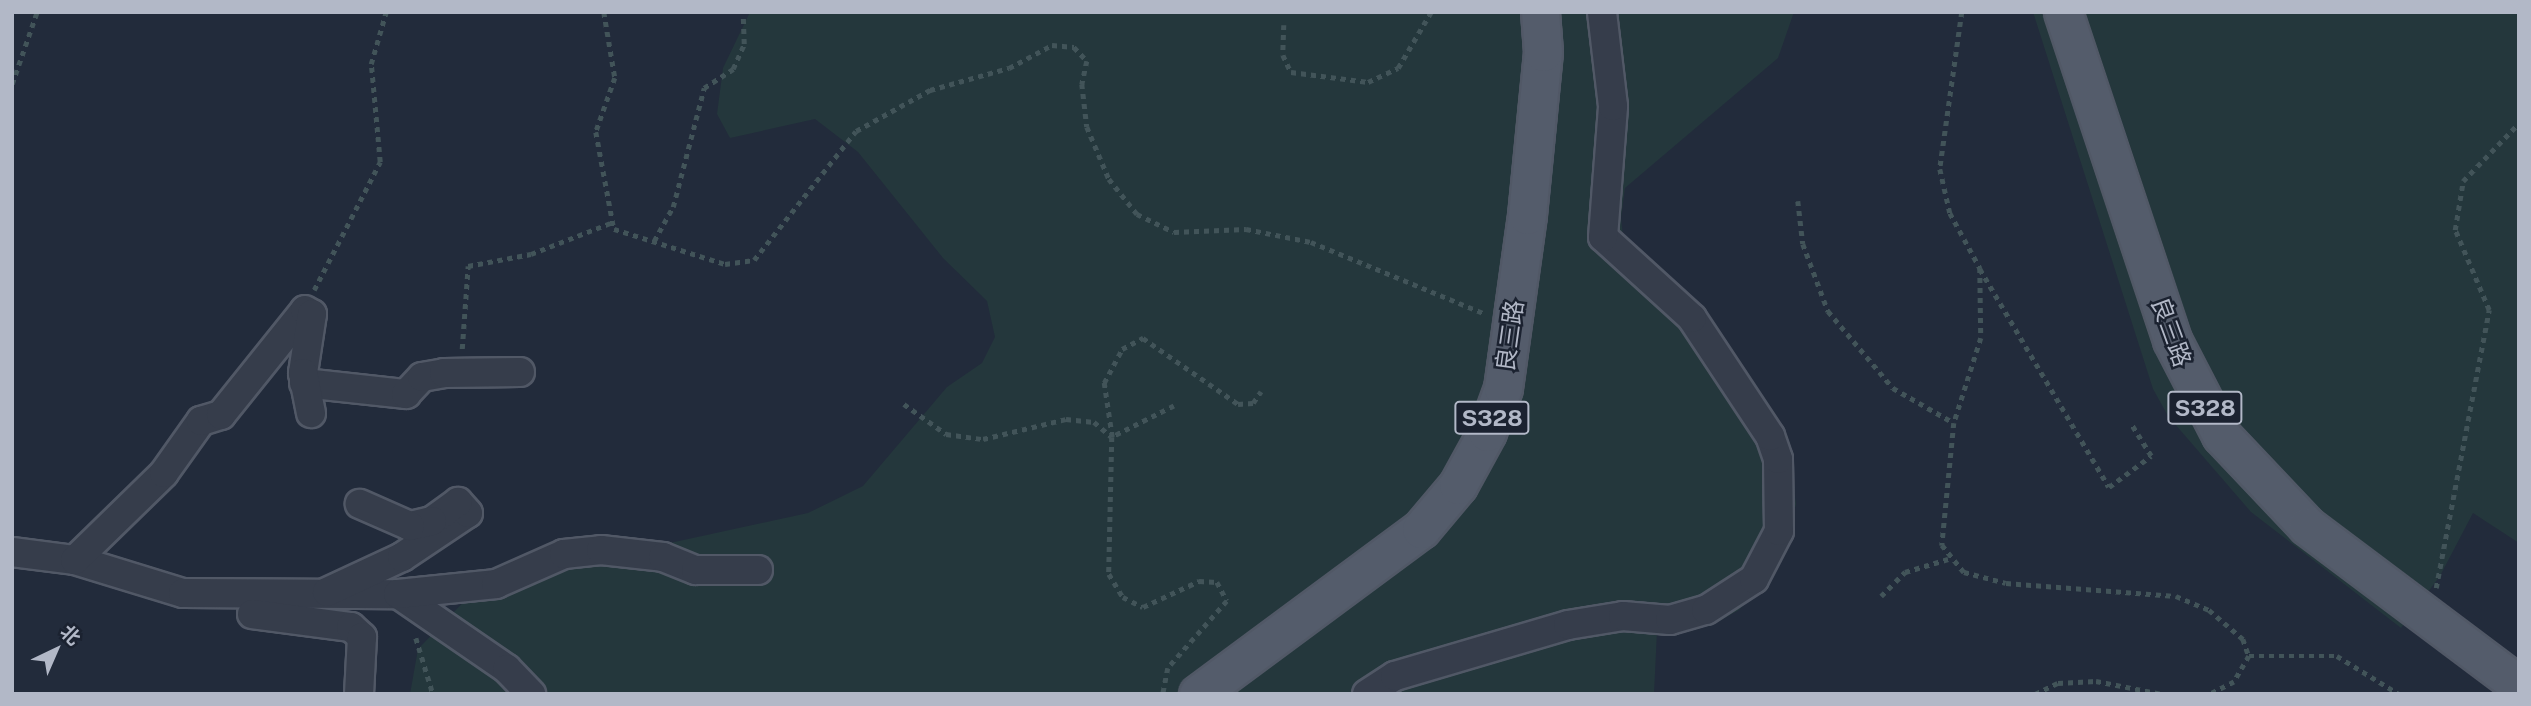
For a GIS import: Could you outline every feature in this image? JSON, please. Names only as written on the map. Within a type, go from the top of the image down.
[{"type":"main road","name":"良三路","points":[[1198,694],[1421,529],[1458,485],[1487,432],[1513,324],[1543,52],[1539,12]]},
{"type":"main road","name":"良三路","points":[[2063,12],[2172,340],[2199,399],[2260,481],[2346,558],[2519,685]]},
{"type":"street","points":[[1367,694],[1395,677],[1568,625],[1623,616],[1670,620],[1706,610],[1754,579],[1779,531],[1778,459],[1770,436],[1692,318],[1603,237],[1613,106],[1602,12]]},
{"type":"street","points":[[75,560],[164,473],[201,421],[221,415],[305,310],[312,314],[304,383],[312,413]]},
{"type":"street","points":[[304,383],[406,394],[422,377],[520,372]]},
{"type":"street","points":[[315,598],[401,557],[468,513],[458,502],[432,521],[410,526],[360,504]]},
{"type":"street","points":[[12,552],[75,560],[183,593],[315,598],[398,594],[496,584],[564,554],[601,550],[663,557],[696,570],[758,570]]},
{"type":"street","points":[[398,594],[507,669],[531,694]]},
{"type":"street","points":[[221,595],[220,611],[351,627],[362,637],[359,694]]},
{"type":"path","points":[[12,84],[37,12]]},
{"type":"path","points":[[305,310],[380,162],[371,64],[386,12]]},
{"type":"path","points":[[604,12],[615,78],[597,132],[614,229],[725,264],[754,260],[856,131],[930,90],[1009,68],[1052,44],[1073,47],[1087,61],[1082,84],[1087,127],[1109,179],[1137,214],[1174,232],[1246,229],[1311,242],[1513,324]]},
{"type":"path","points":[[654,241],[673,207],[704,88],[733,69],[744,44],[743,12]]},
{"type":"path","points":[[1284,25],[1283,55],[1291,72],[1368,82],[1398,68],[1431,12]]},
{"type":"path","points":[[1962,12],[1941,169],[1950,214],[2109,487],[2151,456],[2132,426]]},
{"type":"path","points":[[2427,619],[2449,536],[2488,310],[2455,230],[2463,181],[2519,123]]},
{"type":"path","points":[[1798,201],[1804,243],[1828,311],[1894,388],[1954,423]]},
{"type":"path","points":[[462,373],[468,266],[531,254],[613,222]]},
{"type":"path","points":[[1980,268],[1980,338],[1954,423],[1942,544],[1948,559],[1964,572],[2006,583],[2176,596],[2227,623],[2249,656]]},
{"type":"path","points":[[1163,694],[1168,668],[1227,601],[1217,582],[1199,581],[1143,607],[1123,597],[1109,574],[1112,437],[1104,383],[1122,349],[1143,338],[1238,404],[1253,403],[1262,391]]},
{"type":"path","points":[[904,404],[946,434],[983,439],[1066,419],[1094,422],[1112,437]]},
{"type":"path","points":[[1112,437],[1174,407]]},
{"type":"path","points":[[1881,596],[1905,572],[1948,559]]},
{"type":"path","points":[[398,594],[433,694]]},
{"type":"path","points":[[2210,694],[2234,682],[2249,656]]},
{"type":"path","points":[[2249,656],[2337,656],[2399,694]]},
{"type":"path","points":[[2035,694],[2058,683],[2095,681],[2162,694]]},
{"type":"green space","points":[[750,12],[1794,12],[1778,58],[1625,188],[1621,218],[1623,236],[1636,252],[1712,321],[1787,436],[1796,504],[1782,560],[1739,610],[1710,626],[1657,631],[1654,694],[410,694],[418,649],[481,584],[808,513],[863,486],[947,387],[982,363],[995,337],[987,301],[943,258],[858,152],[815,119],[730,138],[717,114],[723,68]]},
{"type":"green space","points":[[2033,12],[2519,12],[2519,543],[2473,513],[2440,576],[2401,628],[2251,512],[2168,416],[2153,389]]}]
